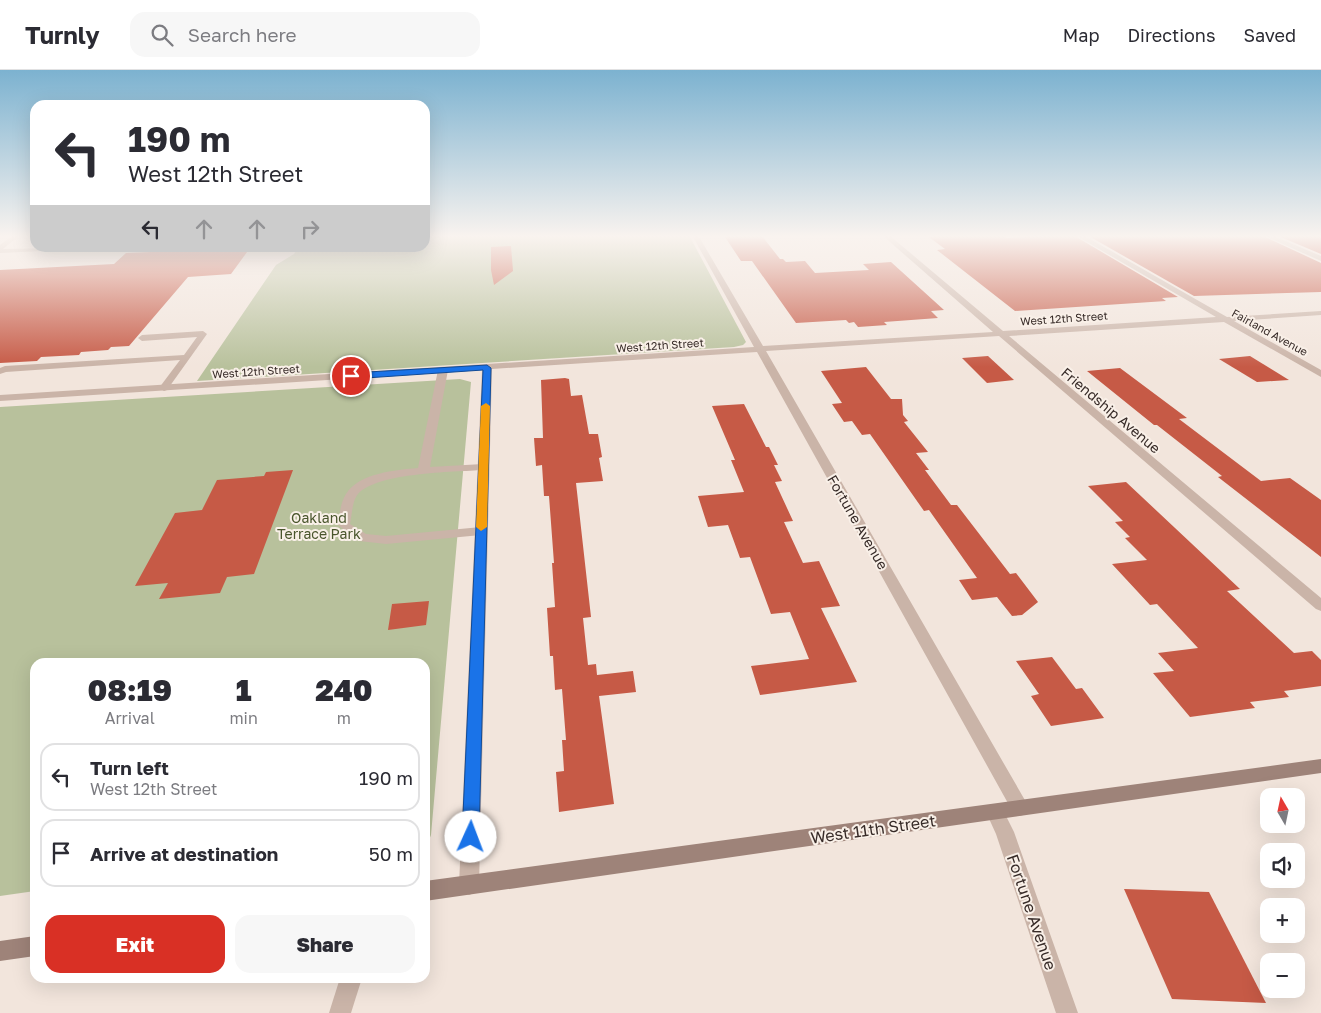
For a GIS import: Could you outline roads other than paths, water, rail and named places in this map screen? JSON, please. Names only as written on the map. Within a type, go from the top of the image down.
[{"type":"main road","name":"West 11th Street","points":[[430,890],[1321,766]]},
{"type":"main road","points":[[0,951],[30,947]]},
{"type":"street","name":"Fortune Avenue","points":[[720,279],[1020,808]]},
{"type":"street","name":"Friendship Avenue","points":[[936,279],[1321,606]]},
{"type":"street","name":"Fairland Avenue","points":[[1154,279],[1321,374]]},
{"type":"street","name":"West 12th Street","points":[[0,398],[487,368],[1321,312]]},
{"type":"street","points":[[142,338],[203,334],[164,388]]},
{"type":"street","points":[[0,371],[187,357]]},
{"type":"street","points":[[469,884],[487,368]]},
{"type":"street","points":[[422,472],[443,370]]},
{"type":"street","points":[[481,531],[386,540],[363,538],[344,525],[352,494],[365,482],[387,475],[483,467]]},
{"type":"street","name":"Fortune Avenue","points":[[995,812],[1005,832],[1067,1013]]},
{"type":"street","points":[[340,1013],[349,983]]},
{"type":"park label","name":"Oakland Terrace Park","points":[[319,526]]}]
